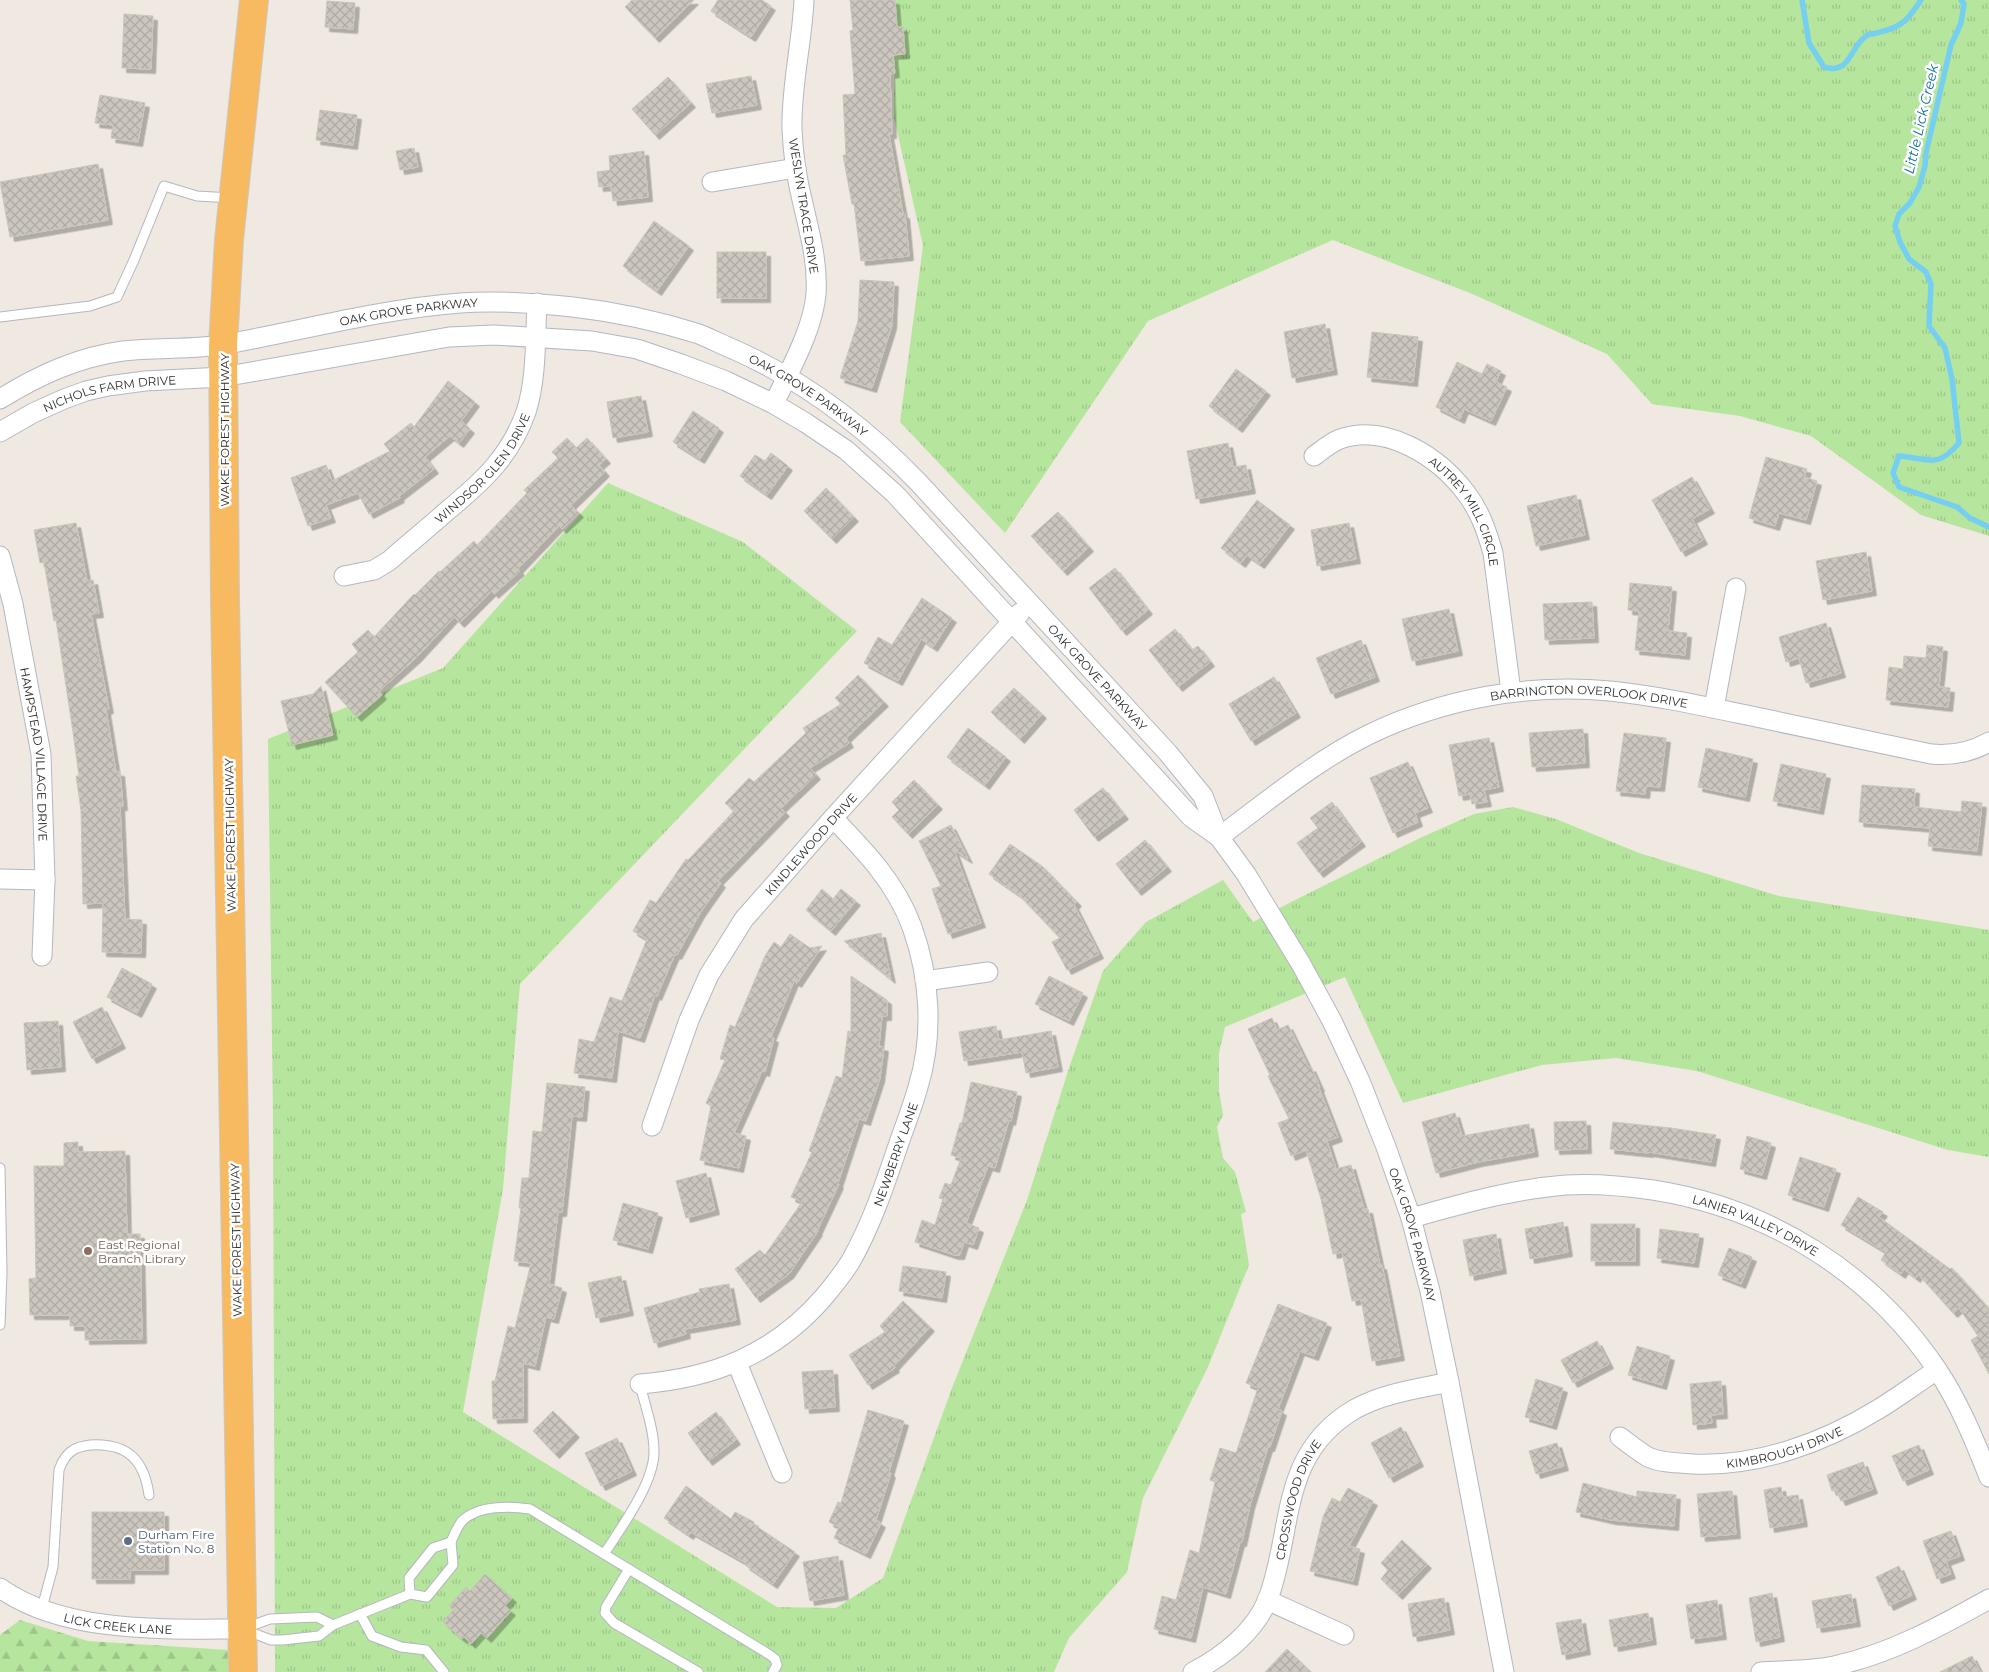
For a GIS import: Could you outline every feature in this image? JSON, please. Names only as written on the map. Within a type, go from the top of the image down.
[{"type":"highway","name":"WAKE FOREST HIGHWAY","points":[[243,1672],[223,377],[234,198],[254,0]]},
{"type":"street","name":"WESLYN TRACE DRIVE","points":[[774,404],[811,317],[816,296],[815,260],[796,168],[792,130],[792,109],[804,0]]},
{"type":"street","points":[[712,182],[796,168]]},
{"type":"street","name":"OAK GROVE PARKWAY","points":[[224,344],[432,306],[479,302],[537,303],[601,310],[642,318],[700,335],[748,356],[819,396],[858,425],[894,456],[1168,752],[1203,796],[1219,836],[1246,874],[1283,934],[1332,1021],[1360,1081],[1383,1138],[1411,1218],[1430,1291],[1450,1382],[1504,1672]]},
{"type":"street","name":"WINDSOR GLEN DRIVE","points":[[344,576],[374,570],[389,561],[484,480],[502,458],[516,435],[526,411],[532,381],[537,303]]},
{"type":"street","name":"OAK GROVE PARKWAY","points":[[223,377],[449,337],[494,335],[592,341],[637,349],[726,380],[774,404],[806,423],[846,450],[895,494],[1192,818],[1219,836]]},
{"type":"street","points":[[0,399],[25,384],[76,361],[124,351],[224,344]]},
{"type":"street","name":"NICHOLS FARM DRIVE","points":[[0,432],[33,413],[86,391],[145,381],[223,377]]},
{"type":"street","name":"AUTREY MILL CIRCLE","points":[[1314,456],[1329,444],[1346,438],[1365,435],[1389,438],[1428,457],[1446,471],[1466,493],[1486,530],[1493,553],[1511,692]]},
{"type":"street","name":"HAMPSTEAD VILLAGE DRIVE","points":[[0,556],[13,604],[42,754],[45,880],[42,956]]},
{"type":"street","points":[[1714,708],[1736,588]]},
{"type":"street","name":"KINDLEWOOD DRIVE","points":[[652,1126],[689,1020],[714,967],[750,912],[1012,620],[1030,603]]},
{"type":"street","name":"BARRINGTON OVERLOOK DRIVE","points":[[1219,836],[1308,770],[1370,734],[1405,719],[1446,705],[1511,692],[1564,689],[1610,691],[1714,708],[1931,754],[1950,755],[1969,752],[1989,742]]},
{"type":"street","name":"NEWBERRY LANE","points":[[640,1384],[672,1382],[737,1363],[761,1351],[812,1311],[832,1288],[851,1261],[866,1232],[878,1205],[919,1086],[928,1033],[925,981],[912,927],[901,901],[884,873],[833,818]]},
{"type":"street","points":[[0,879],[45,880]]},
{"type":"street","points":[[925,981],[988,972]]},
{"type":"street","name":"LANIER VALLEY DRIVE","points":[[1411,1218],[1500,1195],[1568,1185],[1629,1187],[1705,1200],[1763,1222],[1829,1259],[1851,1275],[1883,1304],[1908,1332],[1937,1370],[1954,1398],[1989,1477]]},
{"type":"street","points":[[737,1363],[782,1473]]},
{"type":"street","name":"KIMBROUGH DRIVE","points":[[1620,1437],[1649,1457],[1669,1462],[1726,1463],[1765,1456],[1802,1446],[1844,1428],[1877,1410],[1937,1370]]},
{"type":"street","name":"CROSSWOOD DRIVE","points":[[1193,1672],[1207,1665],[1236,1642],[1260,1613],[1267,1600],[1274,1577],[1290,1503],[1306,1459],[1314,1446],[1340,1420],[1372,1401],[1390,1394],[1450,1382]]},
{"type":"street","name":"LICK CREEK LANE","points":[[0,1588],[13,1598],[61,1616],[132,1628],[242,1629]]},
{"type":"street","points":[[1761,1672],[1833,1669],[1896,1647],[1989,1599]]},
{"type":"street","points":[[1267,1600],[1344,1635]]},
{"type":"lane","points":[[0,317],[90,306],[117,297],[164,186],[197,196],[234,198]]},
{"type":"lane","points":[[0,1168],[2,1273],[0,1325]]},
{"type":"lane","points":[[604,1554],[631,1512],[649,1476],[652,1463],[654,1452],[650,1424],[640,1384]]},
{"type":"lane","points":[[42,1608],[53,1567],[59,1470],[63,1459],[74,1449],[84,1446],[103,1445],[118,1449],[129,1454],[139,1465],[144,1474],[149,1495]]},
{"type":"lane","points":[[242,1629],[271,1640],[319,1636],[333,1625],[410,1594],[427,1597],[453,1565],[451,1542],[456,1529],[470,1515],[497,1508],[516,1507],[530,1509],[770,1655],[775,1659],[777,1665],[773,1672]]},
{"type":"lane","points":[[410,1594],[409,1578],[433,1548],[451,1542]]},
{"type":"lane","points":[[629,1569],[606,1607],[605,1613],[614,1623],[698,1672]]},
{"type":"lane","points":[[360,1614],[372,1636],[401,1647],[426,1650],[444,1672]]},
{"type":"lane","points":[[242,1629],[270,1619],[283,1618],[316,1617],[333,1625]]},
{"type":"green space","points":[[895,0],[1989,0],[1989,536],[1921,515],[1811,436],[1740,416],[1652,404],[1607,354],[1470,293],[1333,240],[1148,321],[1005,533],[900,422],[923,246],[894,117]]},
{"type":"green space","points":[[608,483],[743,542],[857,631],[520,984],[503,1189],[463,1412],[777,1607],[836,1608],[883,1578],[952,1388],[1027,1200],[1070,1065],[1103,971],[1146,922],[1223,880],[1253,922],[1420,838],[1474,814],[1513,807],[1556,819],[1639,853],[1779,896],[1989,930],[1989,1157],[1948,1150],[1697,1071],[1616,1058],[1542,1065],[1403,1103],[1345,977],[1225,1027],[1219,1053],[1219,1091],[1223,1115],[1217,1127],[1223,1158],[1235,1172],[1246,1212],[1241,1214],[1249,1265],[1208,1367],[1143,1498],[1127,1572],[1069,1638],[1054,1672],[275,1672],[273,1114],[268,739],[443,668]]},
{"type":"green space","points":[[20,1620],[88,1641],[229,1650],[228,1672],[0,1672],[0,1635]]},
{"type":"building","points":[[632,0],[694,0],[655,38],[625,7]]},
{"type":"building","points":[[718,0],[762,0],[771,6],[751,37],[711,11]]},
{"type":"building","points":[[850,0],[895,0],[897,27],[903,27],[905,54],[893,55],[895,73],[890,74],[892,134],[889,134],[903,214],[905,214],[909,256],[861,261],[854,204],[852,204],[843,155],[846,155],[843,95],[855,94],[850,31],[853,30]]},
{"type":"building","points":[[327,1],[355,3],[353,29],[325,27]]},
{"type":"building","points":[[124,14],[153,16],[151,69],[122,68]]},
{"type":"building","points":[[751,76],[757,105],[712,113],[706,84]]},
{"type":"building","points":[[668,77],[691,103],[655,135],[632,109]]},
{"type":"building","points":[[100,95],[145,103],[138,142],[111,138],[113,125],[95,123]]},
{"type":"building","points":[[320,110],[357,115],[353,145],[316,140]]},
{"type":"building","points":[[414,148],[418,167],[400,170],[396,151]]},
{"type":"building","points":[[644,151],[648,197],[613,201],[611,186],[599,187],[597,172],[610,170],[609,156]]},
{"type":"building","points":[[98,164],[108,220],[10,237],[0,182]]},
{"type":"building","points":[[654,221],[689,246],[657,291],[623,266]]},
{"type":"building","points":[[717,252],[766,252],[766,298],[717,298]]},
{"type":"building","points":[[860,280],[894,282],[892,325],[872,388],[840,378],[858,321]]},
{"type":"building","points":[[1325,324],[1333,370],[1292,378],[1284,332]]},
{"type":"building","points":[[1372,332],[1418,337],[1413,382],[1367,377]]},
{"type":"building","points":[[1457,362],[1482,374],[1487,364],[1501,371],[1496,382],[1507,387],[1491,421],[1464,409],[1460,419],[1436,407]]},
{"type":"building","points":[[1236,369],[1266,391],[1238,428],[1209,406]]},
{"type":"building","points":[[448,381],[475,402],[461,421],[470,429],[459,443],[450,436],[425,457],[434,469],[399,496],[400,498],[369,514],[358,493],[326,505],[331,518],[308,526],[291,478],[326,465],[332,481],[390,451],[384,444],[411,423],[414,427]]},
{"type":"building","points":[[641,396],[648,432],[613,438],[607,402]]},
{"type":"building","points":[[693,411],[719,428],[700,459],[673,442]]},
{"type":"building","points":[[567,438],[576,448],[587,438],[606,459],[599,465],[605,472],[571,505],[579,513],[562,529],[559,526],[518,569],[520,571],[494,594],[492,591],[460,623],[454,617],[416,658],[379,691],[382,695],[357,717],[325,682],[358,652],[352,644],[368,630],[374,637],[414,594],[439,571],[474,541],[477,545],[527,493],[524,490],[558,458],[552,452]]},
{"type":"building","points":[[1228,443],[1233,467],[1246,465],[1251,489],[1196,499],[1187,451]]},
{"type":"building","points":[[771,453],[788,466],[767,495],[740,476],[755,455],[765,461]]},
{"type":"building","points":[[1766,457],[1807,469],[1804,477],[1817,481],[1806,520],[1779,513],[1775,526],[1749,518]]},
{"type":"building","points":[[1692,477],[1710,509],[1692,519],[1703,540],[1681,552],[1652,500]]},
{"type":"building","points":[[826,488],[854,517],[832,539],[804,511]]},
{"type":"building","points":[[1576,495],[1585,535],[1536,546],[1527,506]]},
{"type":"building","points":[[1257,500],[1290,525],[1260,564],[1247,555],[1241,563],[1221,548]]},
{"type":"building","points":[[1058,512],[1089,547],[1063,571],[1031,536]]},
{"type":"building","points":[[76,523],[87,581],[93,580],[99,613],[91,614],[109,709],[106,710],[116,772],[120,772],[123,806],[120,806],[125,919],[142,920],[141,953],[102,952],[103,903],[83,904],[81,810],[76,776],[79,776],[56,620],[54,621],[44,562],[40,563],[34,530]]},
{"type":"building","points":[[1349,523],[1356,559],[1317,566],[1311,530]]},
{"type":"building","points":[[1866,552],[1872,591],[1823,600],[1816,561]]},
{"type":"building","points":[[1115,568],[1148,610],[1122,631],[1089,588]]},
{"type":"building","points":[[1630,583],[1672,587],[1668,631],[1687,633],[1685,655],[1635,650],[1639,611],[1628,610]]},
{"type":"building","points":[[922,598],[952,618],[933,647],[921,639],[898,681],[864,663],[878,637],[892,645]]},
{"type":"building","points":[[1592,602],[1594,638],[1545,640],[1543,604]]},
{"type":"building","points":[[1449,609],[1458,651],[1412,661],[1402,619]]},
{"type":"building","points":[[1826,623],[1841,673],[1806,683],[1799,658],[1786,662],[1779,637]]},
{"type":"building","points":[[1175,629],[1192,650],[1198,646],[1210,662],[1178,687],[1149,650]]},
{"type":"building","points":[[1361,640],[1375,677],[1331,694],[1316,658]]},
{"type":"building","points":[[1927,645],[1943,647],[1939,687],[1950,688],[1948,707],[1886,700],[1889,667],[1903,669],[1904,656],[1926,658]]},
{"type":"building","points":[[858,675],[884,702],[846,738],[849,743],[810,768],[816,775],[781,808],[785,812],[718,881],[721,883],[700,913],[677,955],[675,954],[657,996],[655,995],[640,1038],[618,1031],[612,1078],[574,1073],[579,1039],[594,1042],[610,997],[622,1001],[647,939],[633,931],[650,900],[656,903],[686,859],[688,860],[734,811],[725,803],[749,778],[754,782],[806,733],[803,728],[841,704],[835,698]]},
{"type":"building","points":[[1274,677],[1296,713],[1251,741],[1229,704]]},
{"type":"building","points":[[321,686],[333,735],[292,745],[281,701],[313,694]]},
{"type":"building","points":[[1014,688],[1042,714],[1020,739],[991,712]]},
{"type":"building","points":[[968,728],[1006,757],[985,785],[947,757]]},
{"type":"building","points":[[1583,729],[1585,763],[1532,767],[1529,733]]},
{"type":"building","points":[[1624,733],[1666,738],[1660,787],[1646,786],[1645,794],[1616,791]]},
{"type":"building","points":[[1489,738],[1499,787],[1484,790],[1487,802],[1472,804],[1470,794],[1459,796],[1449,745]]},
{"type":"building","points":[[1706,748],[1753,759],[1745,797],[1698,787]]},
{"type":"building","points":[[1408,762],[1428,808],[1415,813],[1418,822],[1393,833],[1370,778]]},
{"type":"building","points":[[1781,764],[1826,774],[1819,810],[1773,801]]},
{"type":"building","points":[[914,780],[938,805],[908,834],[892,817],[899,810],[892,802]]},
{"type":"building","points":[[1862,785],[1915,789],[1914,807],[1961,812],[1962,801],[1982,803],[1977,851],[1928,846],[1930,828],[1859,822]]},
{"type":"building","points":[[1103,788],[1124,815],[1094,837],[1074,810]]},
{"type":"building","points":[[1332,802],[1361,842],[1319,873],[1297,843],[1318,828],[1310,818]]},
{"type":"building","points":[[951,825],[968,859],[954,850],[981,923],[948,934],[932,889],[941,886],[919,841]]},
{"type":"building","points":[[1145,840],[1167,867],[1137,891],[1116,864]]},
{"type":"building","points":[[1010,844],[1042,866],[1077,902],[1074,905],[1099,954],[1067,970],[1052,942],[1060,938],[1019,895],[989,874]]},
{"type":"building","points":[[822,889],[833,899],[841,889],[856,901],[831,931],[806,910]]},
{"type":"building","points":[[881,933],[891,979],[844,941]]},
{"type":"building","points":[[790,934],[810,948],[822,946],[797,983],[794,981],[771,1037],[774,1038],[765,1072],[762,1071],[734,1133],[746,1136],[739,1168],[700,1160],[711,1106],[706,1103],[725,1060],[720,1059],[730,1025],[735,1027],[765,956],[774,942],[781,947]]},
{"type":"building","points":[[122,968],[152,984],[137,1013],[107,997]]},
{"type":"building","points":[[851,976],[887,1000],[887,1016],[882,1016],[879,1046],[884,1047],[880,1078],[866,1121],[859,1119],[839,1184],[818,1231],[789,1274],[756,1298],[735,1269],[760,1250],[765,1255],[802,1202],[791,1197],[812,1152],[809,1151],[836,1076],[842,1078],[848,1031],[851,1032]]},
{"type":"building","points":[[1049,976],[1083,993],[1069,1021],[1035,1004]]},
{"type":"building","points":[[102,1007],[121,1044],[92,1059],[73,1022]]},
{"type":"building","points":[[1272,1018],[1277,1030],[1288,1025],[1309,1068],[1311,1067],[1338,1137],[1327,1141],[1336,1169],[1351,1165],[1364,1209],[1368,1209],[1380,1265],[1382,1265],[1400,1356],[1372,1361],[1361,1299],[1352,1301],[1342,1252],[1333,1254],[1321,1199],[1306,1150],[1291,1156],[1278,1123],[1289,1119],[1248,1029]]},
{"type":"building","points":[[58,1021],[61,1067],[27,1070],[24,1023]]},
{"type":"building","points":[[996,1026],[999,1040],[1051,1031],[1058,1067],[1026,1073],[1022,1052],[964,1061],[959,1032]]},
{"type":"building","points":[[971,1082],[1017,1092],[1011,1121],[1009,1120],[995,1168],[988,1166],[966,1223],[979,1228],[973,1245],[964,1242],[960,1255],[954,1255],[915,1242],[922,1220],[935,1225],[943,1199],[939,1198],[945,1183],[951,1185],[961,1158],[951,1155],[960,1123],[962,1123]]},
{"type":"building","points":[[547,1083],[585,1087],[582,1117],[572,1116],[562,1212],[558,1212],[549,1284],[562,1288],[554,1319],[546,1317],[535,1366],[523,1363],[523,1418],[493,1419],[492,1381],[495,1381],[508,1326],[515,1328],[531,1263],[514,1261],[521,1208],[519,1208],[522,1178],[529,1178],[533,1131],[542,1132]]},
{"type":"building","points":[[1455,1113],[1462,1136],[1529,1124],[1534,1152],[1478,1162],[1436,1173],[1422,1122]]},
{"type":"building","points":[[1586,1121],[1587,1149],[1555,1150],[1554,1122]]},
{"type":"building","points":[[1613,1122],[1716,1135],[1711,1162],[1649,1152],[1610,1149]]},
{"type":"building","points":[[1747,1136],[1771,1143],[1762,1175],[1740,1169]]},
{"type":"building","name":"East Regional Branch Library","points":[[78,1142],[78,1152],[125,1151],[127,1234],[140,1234],[142,1339],[85,1340],[85,1326],[70,1326],[70,1315],[30,1315],[29,1279],[36,1278],[34,1166],[64,1166],[64,1143]]},
{"type":"building","points":[[1800,1157],[1836,1169],[1824,1207],[1788,1195]]},
{"type":"building","points":[[706,1173],[715,1210],[686,1218],[676,1181]]},
{"type":"building","points":[[1858,1197],[1883,1212],[1879,1217],[1950,1269],[1952,1268],[1989,1309],[1989,1374],[1971,1340],[1978,1336],[1959,1308],[1953,1313],[1918,1274],[1916,1278],[1904,1269],[1901,1274],[1881,1260],[1886,1252],[1841,1225]]},
{"type":"building","points":[[623,1203],[658,1213],[648,1249],[613,1240]]},
{"type":"building","points":[[1563,1222],[1568,1252],[1530,1259],[1525,1229]]},
{"type":"building","points":[[1591,1224],[1635,1224],[1635,1261],[1591,1261]]},
{"type":"building","points":[[1660,1229],[1699,1234],[1694,1263],[1657,1258]]},
{"type":"building","points":[[1496,1234],[1502,1269],[1470,1276],[1463,1240]]},
{"type":"building","points":[[1729,1248],[1752,1257],[1741,1284],[1718,1275]]},
{"type":"building","points":[[903,1266],[946,1272],[942,1298],[899,1291]]},
{"type":"building","points":[[621,1276],[629,1311],[596,1318],[588,1283]]},
{"type":"building","points":[[729,1284],[736,1320],[685,1329],[686,1334],[654,1343],[644,1308],[700,1292],[699,1289]]},
{"type":"building","points":[[903,1301],[930,1327],[894,1366],[895,1368],[868,1385],[849,1355],[885,1332],[880,1326]]},
{"type":"building","points":[[1278,1304],[1327,1323],[1314,1356],[1300,1351],[1278,1409],[1282,1411],[1270,1447],[1268,1447],[1250,1505],[1242,1542],[1240,1542],[1226,1594],[1203,1587],[1191,1638],[1154,1629],[1162,1596],[1176,1600],[1190,1550],[1199,1553],[1215,1482],[1210,1480],[1220,1448],[1236,1453],[1258,1388],[1246,1383]]},
{"type":"building","points":[[1597,1341],[1609,1364],[1573,1383],[1561,1360]]},
{"type":"building","points":[[1637,1346],[1670,1356],[1662,1385],[1628,1375]]},
{"type":"building","points":[[833,1370],[835,1407],[805,1409],[802,1372]]},
{"type":"building","points":[[1536,1379],[1563,1388],[1552,1425],[1525,1417]]},
{"type":"building","points":[[1721,1381],[1723,1414],[1711,1415],[1712,1423],[1693,1425],[1690,1384]]},
{"type":"building","points":[[868,1410],[904,1421],[889,1472],[891,1473],[876,1520],[881,1523],[866,1554],[834,1538],[839,1527],[829,1522],[838,1502],[841,1503]]},
{"type":"building","points":[[553,1411],[575,1433],[555,1454],[533,1431]]},
{"type":"building","points":[[716,1412],[736,1440],[708,1461],[688,1433]]},
{"type":"building","points":[[1401,1427],[1419,1462],[1389,1478],[1371,1443]]},
{"type":"building","points":[[617,1438],[632,1471],[601,1486],[585,1453]]},
{"type":"building","points":[[1557,1443],[1564,1466],[1536,1474],[1529,1451]]},
{"type":"building","points":[[1919,1445],[1929,1470],[1903,1481],[1892,1456]]},
{"type":"building","points":[[1863,1462],[1873,1489],[1841,1501],[1836,1490],[1832,1491],[1827,1475]]},
{"type":"building","points":[[1583,1483],[1637,1497],[1637,1491],[1676,1495],[1674,1526],[1611,1520],[1576,1512]]},
{"type":"building","points":[[686,1486],[731,1519],[735,1512],[754,1522],[753,1524],[795,1552],[773,1584],[745,1565],[746,1563],[691,1532],[689,1535],[664,1518]]},
{"type":"building","points":[[1781,1487],[1783,1497],[1798,1495],[1803,1522],[1770,1528],[1764,1490]]},
{"type":"building","points":[[1348,1488],[1373,1501],[1349,1546],[1360,1549],[1353,1581],[1310,1571],[1323,1517],[1332,1498],[1340,1502]]},
{"type":"building","points":[[1732,1491],[1736,1534],[1701,1537],[1697,1494]]},
{"type":"building","name":"Durham Fire Station No. 8","points":[[92,1512],[164,1512],[164,1570],[130,1570],[130,1579],[92,1579]]},
{"type":"building","points":[[1951,1531],[1960,1556],[1946,1561],[1951,1574],[1937,1579],[1923,1541]]},
{"type":"building","points":[[1402,1540],[1427,1564],[1398,1595],[1381,1579],[1388,1570],[1381,1563]]},
{"type":"building","points":[[838,1556],[844,1595],[810,1601],[803,1562]]},
{"type":"building","points":[[1899,1566],[1912,1595],[1889,1606],[1876,1577]]},
{"type":"building","points":[[485,1574],[512,1598],[505,1606],[511,1611],[487,1638],[481,1633],[471,1644],[464,1637],[462,1639],[443,1622],[453,1610],[449,1606],[466,1587],[470,1591]]},
{"type":"building","points":[[1772,1593],[1780,1637],[1756,1642],[1749,1598]]},
{"type":"building","points":[[1851,1594],[1856,1622],[1817,1628],[1812,1601]]},
{"type":"building","points":[[1444,1598],[1450,1630],[1413,1637],[1408,1604]]},
{"type":"building","points":[[1717,1600],[1722,1635],[1691,1639],[1686,1605]]},
{"type":"building","points":[[1648,1613],[1652,1640],[1614,1647],[1609,1620]]},
{"type":"building","points":[[1581,1619],[1586,1650],[1562,1655],[1556,1623]]},
{"type":"building","points":[[1287,1649],[1311,1672],[1265,1672]]},
{"type":"building","points":[[1972,1656],[1980,1672],[1940,1672]]},
{"type":"waterway","name":"Little Lick Creek","points":[[1802,0],[1809,43],[1824,67],[1833,68],[1845,64],[1860,41],[1869,34],[1888,30],[1905,21],[1921,0]]},
{"type":"waterway","name":"Little Lick Creek","points":[[1961,0],[1964,4],[1961,23],[1951,45],[1919,187],[1910,203],[1899,214],[1895,226],[1900,242],[1909,259],[1926,272],[1931,284],[1929,326],[1945,348],[1952,379],[1959,443],[1938,460],[1899,456],[1893,473],[1899,487],[1957,507],[1970,518],[1989,527]]},
{"type":"place","name":"East Regional Branch Library","points":[[88,1251]]},
{"type":"place","name":"Durham Fire Station No. 8","points":[[128,1541]]}]
